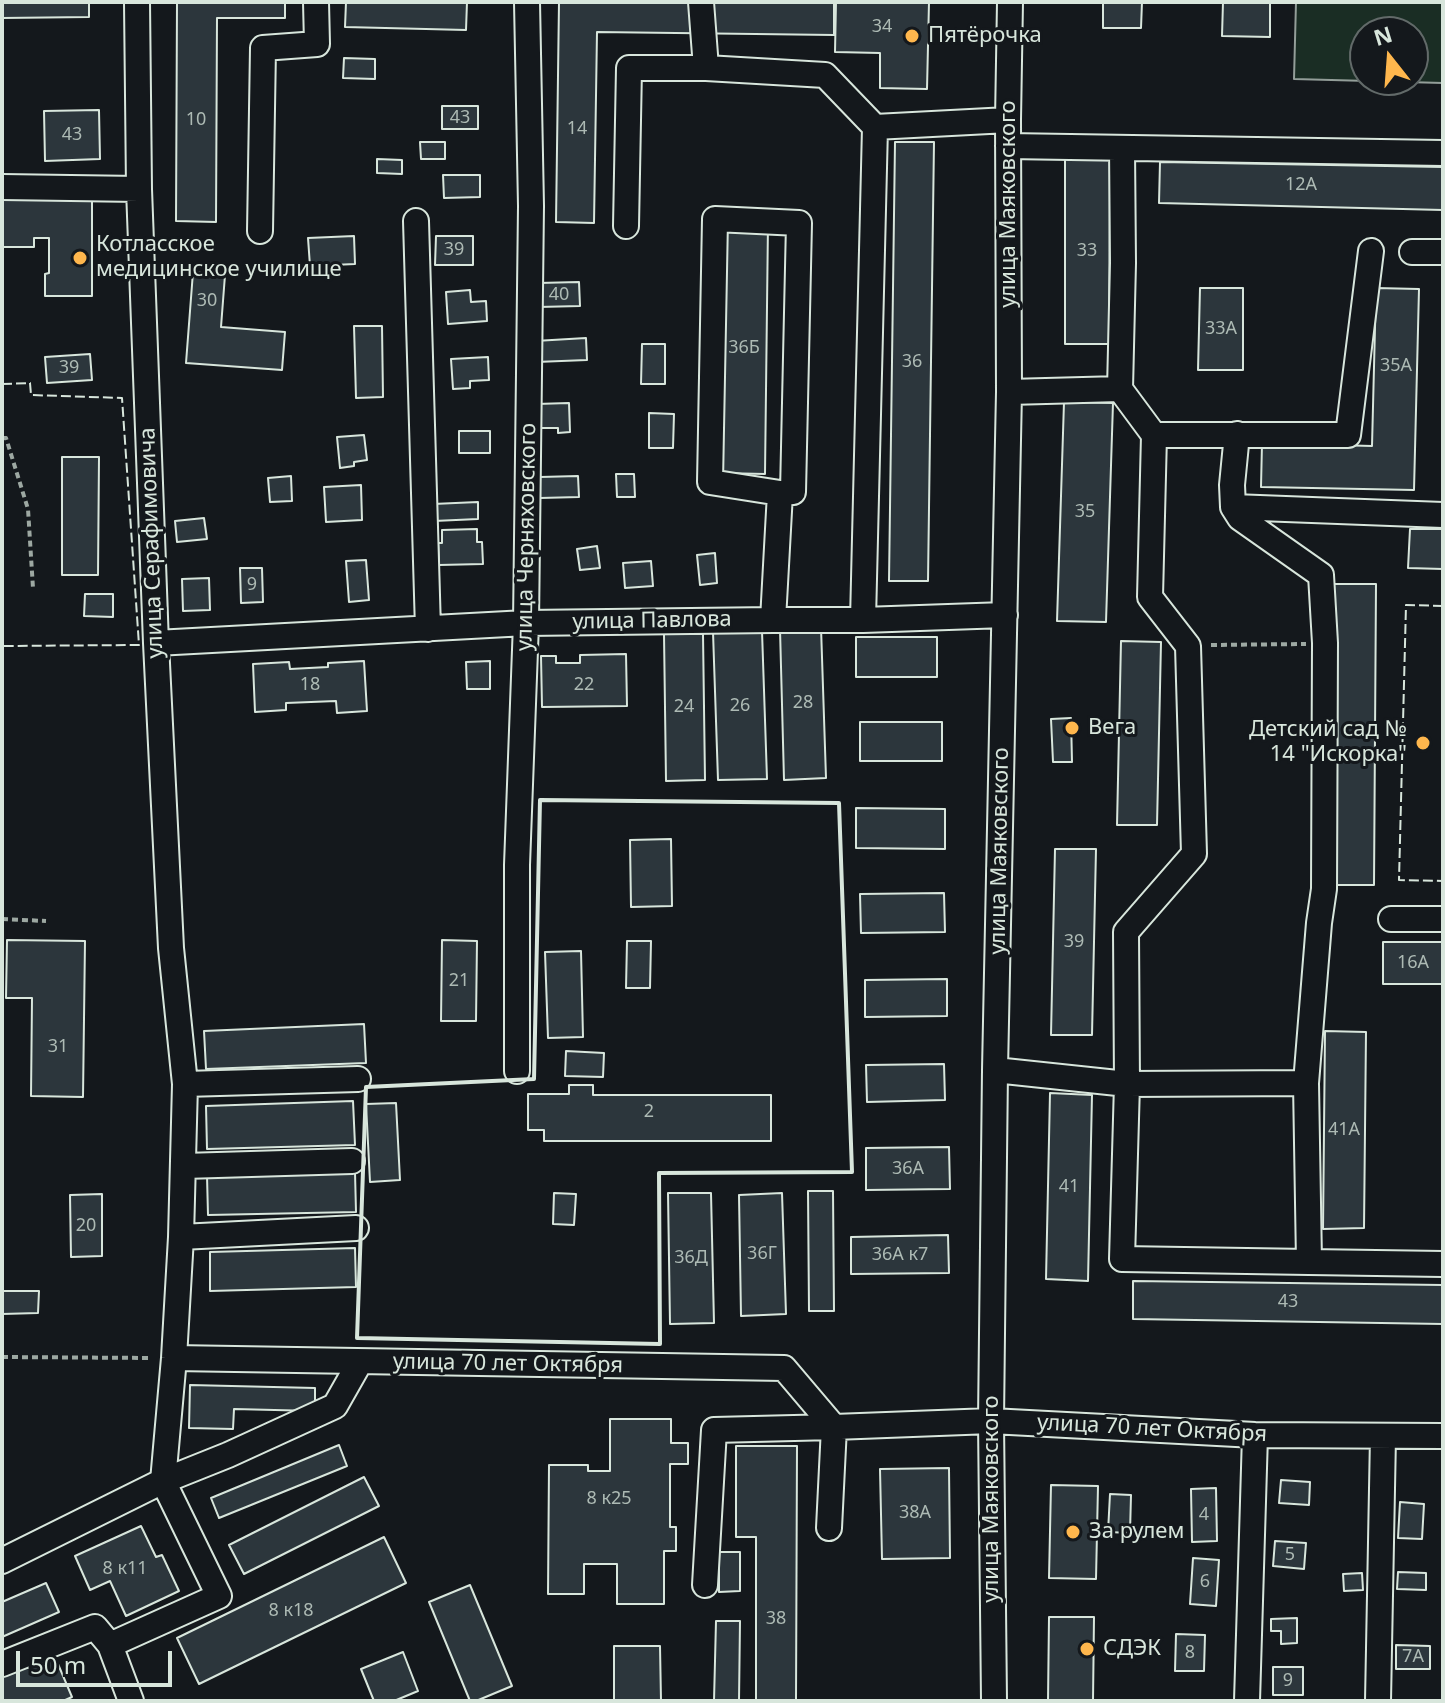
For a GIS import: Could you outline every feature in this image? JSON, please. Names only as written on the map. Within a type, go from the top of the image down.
[{"type":"street","name":"улица Серафимовича","points":[[137,2],[139,189],[156,643],[171,948],[185,1084],[181,1237],[163,1481]]},
{"type":"street","points":[[260,231],[263,48],[317,44],[316,2]]},
{"type":"street","name":"улица Черняховского","points":[[517,1071],[517,865],[526,623],[531,206],[527,2]]},
{"type":"street","points":[[701,2],[706,68]]},
{"type":"street","name":"улица Маяковского","points":[[994,1701],[991,1421],[1009,392],[1010,2]]},
{"type":"street","points":[[626,226],[629,68],[706,68],[825,75],[875,127],[863,620]]},
{"type":"street","points":[[875,127],[1008,120]]},
{"type":"street","points":[[1008,146],[1443,153]]},
{"type":"street","points":[[1122,148],[1120,389],[1154,435],[1150,597],[1188,646],[1194,854],[1126,932],[1127,1084],[1122,1259],[1443,1264]]},
{"type":"street","points":[[2,187],[139,189]]},
{"type":"street","points":[[715,219],[799,223],[793,492],[780,493],[710,482],[715,219]]},
{"type":"street","points":[[416,221],[428,629]]},
{"type":"street","points":[[1154,435],[1348,435],[1371,251]]},
{"type":"street","points":[[1412,252],[1443,252]]},
{"type":"street","points":[[1009,392],[1120,389]]},
{"type":"street","points":[[1237,434],[1233,507],[1240,518],[1321,575],[1325,643],[1324,889],[1306,1083],[1309,1262]]},
{"type":"street","points":[[773,620],[780,493]]},
{"type":"street","points":[[1233,507],[1443,515]]},
{"type":"street","name":"улица Павлова","points":[[156,643],[526,623],[863,620],[1005,615]]},
{"type":"street","points":[[1391,919],[1443,919]]},
{"type":"street","points":[[995,1070],[1127,1084],[1306,1083]]},
{"type":"street","points":[[185,1084],[358,1079]]},
{"type":"street","points":[[184,1166],[352,1161]]},
{"type":"street","points":[[181,1237],[356,1228]]},
{"type":"street","name":"улица 70 лет Октября","points":[[174,1358],[784,1368],[834,1427],[991,1421],[1255,1435],[1443,1436]]},
{"type":"street","name":"улица 70 лет Октября","points":[[2,1561],[163,1481],[335,1406],[360,1362]]},
{"type":"street","points":[[705,1585],[714,1430],[834,1427],[829,1528]]},
{"type":"street","points":[[1247,1701],[1255,1435]]},
{"type":"street","points":[[1378,1701],[1383,1436]]},
{"type":"street","points":[[110,1645],[219,1596],[163,1481]]},
{"type":"street","points":[[2,1664],[95,1627],[110,1645],[131,1701]]},
{"type":"path","points":[[2,438],[6,438],[28,509],[33,588]]},
{"type":"path","points":[[1188,646],[1325,643]]},
{"type":"path","points":[[2,919],[46,921]]},
{"type":"path","points":[[2,1357],[174,1358]]},
{"type":"green space","points":[[1296,2],[1443,2],[1443,83],[1429,83],[1429,16],[1349,16],[1349,80],[1294,79]]},
{"type":"building","points":[[2,2],[89,2],[89,17],[2,18]]},
{"type":"building","points":[[177,2],[285,2],[285,18],[217,18],[216,222],[176,221]]},
{"type":"building","points":[[346,2],[467,2],[466,30],[345,27]]},
{"type":"building","points":[[559,2],[834,2],[834,35],[597,32],[594,223],[556,222]]},
{"type":"building","points":[[836,2],[929,2],[927,89],[880,88],[880,53],[835,52]]},
{"type":"building","points":[[1103,2],[1142,2],[1141,28],[1103,28]]},
{"type":"building","points":[[1223,2],[1270,2],[1270,37],[1222,36]]},
{"type":"building","points":[[344,58],[375,59],[375,79],[343,78]]},
{"type":"building","points":[[442,106],[478,106],[478,129],[442,129]]},
{"type":"building","points":[[99,110],[100,159],[45,161],[44,111]]},
{"type":"building","points":[[420,142],[445,142],[445,159],[421,159]]},
{"type":"building","points":[[895,142],[934,142],[928,581],[889,581]]},
{"type":"building","points":[[1065,157],[1110,158],[1109,344],[1065,344]]},
{"type":"building","points":[[377,159],[402,160],[402,174],[377,173]]},
{"type":"building","points":[[1160,162],[1443,167],[1443,210],[1159,203]]},
{"type":"building","points":[[443,175],[480,175],[480,197],[444,198]]},
{"type":"building","points":[[2,198],[92,198],[92,296],[45,296],[45,274],[49,273],[49,238],[34,238],[34,247],[2,247]]},
{"type":"building","points":[[723,223],[768,223],[765,474],[720,473]]},
{"type":"building","points":[[354,236],[355,264],[310,266],[308,238]]},
{"type":"building","points":[[436,236],[473,236],[473,265],[435,265]]},
{"type":"building","points":[[193,272],[225,275],[221,327],[285,332],[282,370],[186,363]]},
{"type":"building","points":[[579,282],[580,306],[538,307],[538,283]]},
{"type":"building","points":[[1200,288],[1243,288],[1243,370],[1198,370]]},
{"type":"building","points":[[1376,288],[1419,289],[1414,490],[1261,487],[1262,443],[1372,446]]},
{"type":"building","points":[[470,290],[471,302],[486,301],[487,321],[448,324],[446,292]]},
{"type":"building","points":[[354,326],[382,326],[383,397],[356,398]]},
{"type":"building","points":[[586,338],[587,360],[536,362],[535,341]]},
{"type":"building","points":[[642,344],[665,344],[665,384],[641,384]]},
{"type":"building","points":[[90,354],[92,380],[47,383],[45,357]]},
{"type":"building","points":[[488,357],[489,380],[470,381],[470,388],[453,389],[451,359]]},
{"type":"building","points":[[1064,402],[1113,403],[1106,622],[1057,621]]},
{"type":"building","points":[[569,403],[570,432],[558,433],[558,428],[536,428],[536,404]]},
{"type":"building","points":[[649,413],[674,414],[673,448],[649,448]]},
{"type":"building","points":[[459,431],[490,431],[490,453],[459,453]]},
{"type":"building","points":[[364,435],[367,460],[340,468],[337,437]]},
{"type":"building","points":[[62,457],[99,457],[98,575],[62,575]]},
{"type":"building","points":[[616,474],[634,474],[635,497],[617,497]]},
{"type":"building","points":[[291,476],[292,501],[270,502],[268,478]]},
{"type":"building","points":[[578,476],[579,497],[540,498],[540,477]]},
{"type":"building","points":[[361,485],[362,520],[326,522],[324,487]]},
{"type":"building","points":[[478,502],[478,519],[434,521],[433,504]]},
{"type":"building","points":[[204,518],[207,539],[177,542],[175,521]]},
{"type":"building","points":[[477,529],[477,542],[482,542],[483,564],[439,565],[438,543],[442,543],[442,530]]},
{"type":"building","points":[[1410,529],[1443,529],[1443,569],[1408,568]]},
{"type":"building","points":[[597,546],[600,568],[580,570],[577,549]]},
{"type":"building","points":[[715,553],[717,583],[700,585],[697,555]]},
{"type":"building","points":[[366,560],[369,600],[349,602],[346,561]]},
{"type":"building","points":[[651,561],[653,586],[625,588],[623,563]]},
{"type":"building","points":[[240,568],[262,568],[263,602],[241,603]]},
{"type":"building","points":[[209,578],[210,610],[183,611],[182,579]]},
{"type":"building","points":[[1334,584],[1376,584],[1374,885],[1333,885]]},
{"type":"building","points":[[85,594],[113,594],[113,617],[84,616]]},
{"type":"building","points":[[821,627],[826,778],[784,780],[780,629]]},
{"type":"building","points":[[762,631],[767,779],[718,780],[713,632]]},
{"type":"building","points":[[664,634],[703,634],[705,780],[666,781]]},
{"type":"building","points":[[856,637],[937,637],[937,677],[856,677]]},
{"type":"building","points":[[1121,641],[1161,642],[1157,825],[1117,825]]},
{"type":"building","points":[[626,654],[627,706],[542,707],[541,656],[556,656],[556,663],[580,663],[580,655]]},
{"type":"building","points":[[364,661],[367,711],[337,713],[336,701],[286,703],[286,710],[255,712],[253,664],[289,662],[290,669]]},
{"type":"building","points":[[490,661],[490,689],[467,689],[466,662]]},
{"type":"building","points":[[1071,718],[1072,762],[1053,762],[1051,719]]},
{"type":"building","points":[[860,722],[942,722],[942,761],[860,761]]},
{"type":"building","points":[[856,808],[945,809],[945,849],[856,848]]},
{"type":"building","points":[[671,839],[672,906],[631,907],[630,840]]},
{"type":"building","points":[[1055,849],[1096,849],[1092,1035],[1051,1035]]},
{"type":"building","points":[[944,893],[945,932],[861,933],[860,894]]},
{"type":"building","points":[[7,940],[85,941],[83,1097],[31,1096],[32,998],[6,998]]},
{"type":"building","points":[[442,940],[477,941],[476,1021],[441,1021]]},
{"type":"building","points":[[627,941],[651,941],[650,988],[626,988]]},
{"type":"building","points":[[1383,942],[1443,942],[1443,984],[1383,984]]},
{"type":"building","points":[[581,951],[583,1037],[548,1038],[545,952]]},
{"type":"building","points":[[947,979],[947,1016],[865,1017],[865,980]]},
{"type":"building","points":[[364,1024],[366,1063],[206,1069],[204,1031]]},
{"type":"building","points":[[1325,1031],[1366,1032],[1364,1228],[1323,1229]]},
{"type":"building","points":[[566,1051],[604,1053],[603,1077],[565,1076]]},
{"type":"building","points":[[944,1064],[945,1100],[867,1102],[866,1065]]},
{"type":"building","points":[[569,1085],[593,1085],[593,1095],[771,1095],[771,1141],[544,1141],[544,1130],[528,1130],[528,1094],[569,1094]]},
{"type":"building","points":[[1050,1093],[1092,1095],[1088,1281],[1046,1279]]},
{"type":"building","points":[[353,1101],[355,1145],[207,1149],[206,1106]]},
{"type":"building","points":[[396,1103],[400,1180],[370,1182],[366,1104]]},
{"type":"building","points":[[949,1147],[950,1189],[866,1190],[866,1148]]},
{"type":"building","points":[[355,1172],[356,1212],[208,1215],[207,1176]]},
{"type":"building","points":[[808,1191],[833,1191],[834,1311],[809,1311]]},
{"type":"building","points":[[554,1193],[576,1194],[574,1225],[553,1224]]},
{"type":"building","points":[[668,1193],[711,1193],[714,1323],[670,1324]]},
{"type":"building","points":[[782,1193],[786,1314],[741,1316],[739,1195]]},
{"type":"building","points":[[102,1194],[102,1256],[71,1257],[70,1195]]},
{"type":"building","points":[[948,1235],[949,1273],[851,1274],[851,1237]]},
{"type":"building","points":[[355,1248],[356,1287],[210,1291],[210,1252]]},
{"type":"building","points":[[1133,1281],[1443,1285],[1443,1324],[1133,1319]]},
{"type":"building","points":[[2,1291],[39,1291],[38,1313],[2,1314]]},
{"type":"building","points":[[190,1385],[315,1388],[315,1411],[234,1409],[233,1429],[189,1428]]},
{"type":"building","points":[[610,1419],[671,1419],[671,1443],[688,1443],[688,1464],[670,1464],[670,1527],[676,1527],[676,1551],[664,1551],[664,1604],[617,1604],[617,1564],[584,1564],[584,1594],[548,1594],[549,1465],[588,1465],[588,1471],[610,1471]]},
{"type":"building","points":[[339,1445],[347,1466],[219,1518],[211,1498]]},
{"type":"building","points":[[736,1446],[797,1446],[796,1701],[756,1701],[756,1537],[736,1537]]},
{"type":"building","points":[[949,1468],[950,1558],[882,1559],[880,1469]]},
{"type":"building","points":[[364,1477],[379,1506],[244,1574],[229,1545]]},
{"type":"building","points":[[1281,1480],[1310,1482],[1309,1505],[1279,1503]]},
{"type":"building","name":"За рулем","points":[[1051,1485],[1098,1486],[1096,1579],[1049,1578]]},
{"type":"building","points":[[1216,1488],[1217,1541],[1192,1542],[1191,1489]]},
{"type":"building","points":[[1110,1494],[1131,1495],[1130,1533],[1108,1532]]},
{"type":"building","points":[[1400,1502],[1424,1504],[1422,1539],[1398,1538]]},
{"type":"building","points":[[141,1526],[156,1557],[162,1555],[179,1591],[126,1616],[110,1581],[90,1590],[75,1556]]},
{"type":"building","points":[[384,1537],[406,1583],[199,1684],[177,1638]]},
{"type":"building","points":[[1275,1541],[1306,1543],[1304,1569],[1273,1566]]},
{"type":"building","points":[[719,1552],[740,1552],[740,1591],[719,1592]]},
{"type":"building","points":[[1193,1558],[1219,1560],[1216,1606],[1190,1604]]},
{"type":"building","points":[[1398,1572],[1426,1573],[1426,1590],[1397,1589]]},
{"type":"building","points":[[1362,1573],[1363,1590],[1344,1591],[1343,1574]]},
{"type":"building","points":[[46,1583],[59,1612],[2,1637],[2,1602]]},
{"type":"building","points":[[470,1585],[512,1686],[476,1701],[470,1701],[429,1602]]},
{"type":"building","points":[[1049,1617],[1094,1617],[1093,1701],[1048,1701]]},
{"type":"building","points":[[1297,1618],[1297,1643],[1281,1644],[1281,1631],[1271,1631],[1271,1619]]},
{"type":"building","points":[[716,1621],[740,1621],[739,1701],[714,1701]]},
{"type":"building","points":[[1176,1634],[1205,1635],[1204,1671],[1175,1671]]},
{"type":"building","points":[[1396,1645],[1430,1646],[1430,1669],[1396,1669]]},
{"type":"building","points":[[614,1646],[660,1646],[661,1701],[614,1701]]},
{"type":"building","points":[[403,1652],[418,1691],[394,1701],[374,1701],[361,1669]]},
{"type":"building","points":[[55,1657],[72,1697],[63,1701],[2,1701],[2,1669],[25,1660],[28,1668]]},
{"type":"building","points":[[1273,1667],[1303,1667],[1303,1695],[1273,1695]]},
{"type":"fence","points":[[2,384],[30,383],[31,395],[122,398],[139,645],[2,646]]},
{"type":"fence","points":[[1443,606],[1406,605],[1399,880],[1443,881]]},
{"type":"wall","points":[[540,800],[839,803],[852,1172],[659,1173],[660,1344],[357,1338],[366,1087],[534,1079],[540,800]]},
{"type":"place","name":"Пятёрочка","points":[[912,36]]},
{"type":"place","name":"Котласское медицинское училище","points":[[80,258]]},
{"type":"place","name":"Вега","points":[[1072,728]]},
{"type":"place","name":"Детский сад № 14 \"Искорка\"","points":[[1423,743]]},
{"type":"place","name":"За рулем","points":[[1073,1532]]},
{"type":"place","name":"СДЭК","points":[[1087,1649]]}]
